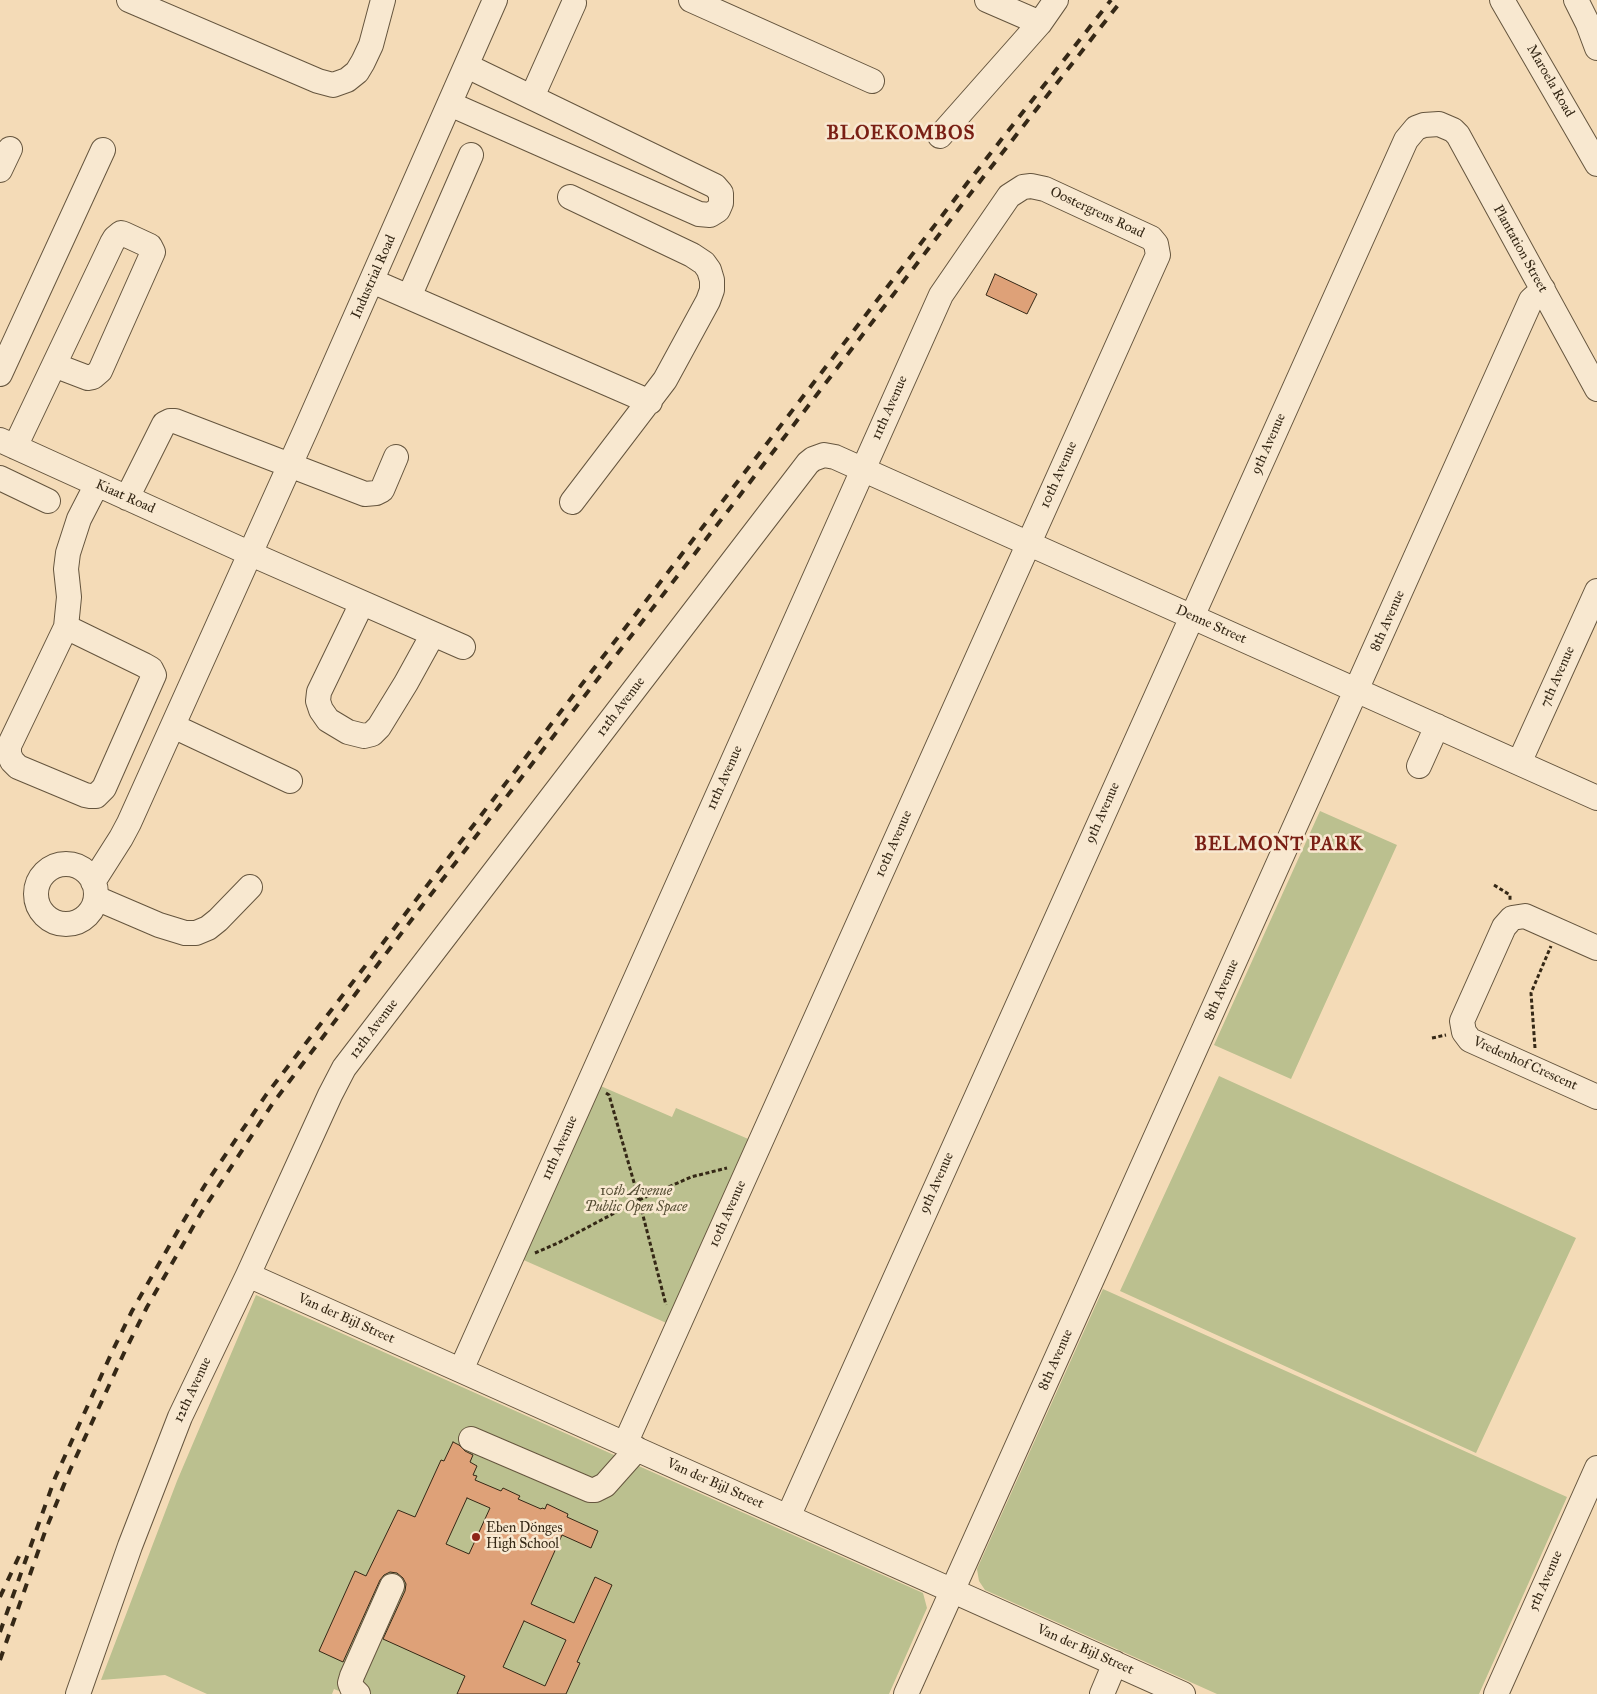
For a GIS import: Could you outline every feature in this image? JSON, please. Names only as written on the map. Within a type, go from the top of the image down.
[{"type":"street","points":[[130,0],[318,81],[333,85],[347,80],[357,72],[363,62],[371,45],[383,0]]},
{"type":"street","name":"Industrial Road","points":[[250,887],[218,920],[208,928],[196,933],[185,933],[159,925],[94,890],[129,823],[251,554],[495,0]]},
{"type":"street","points":[[691,0],[872,81]]},
{"type":"street","points":[[987,0],[1040,23]]},
{"type":"street","points":[[940,136],[1040,23],[1056,0]]},
{"type":"street","name":"Maroela Road","points":[[1502,0],[1597,164]]},
{"type":"street","points":[[1576,0],[1597,48]]},
{"type":"street","points":[[532,98],[574,3]]},
{"type":"street","points":[[450,104],[699,214],[710,215],[718,210],[722,198],[721,193],[715,186],[467,66]]},
{"type":"street","name":"Plantation Street","points":[[1432,123],[1446,126],[1458,135],[1597,389]]},
{"type":"street","name":"9th Avenue","points":[[788,1517],[1406,140],[1416,128],[1432,123]]},
{"type":"street","points":[[0,374],[103,150]]},
{"type":"street","points":[[409,297],[472,155]]},
{"type":"street","name":"Oostergrens Road","points":[[1009,196],[1023,187],[1038,187],[1145,235],[1156,244]]},
{"type":"street","name":"11th Avenue","points":[[461,1370],[941,295],[1009,196]]},
{"type":"street","points":[[570,197],[692,255],[704,263],[709,270],[712,280],[708,301],[674,366],[650,402],[572,502]]},
{"type":"street","points":[[7,443],[54,365],[115,238],[124,234],[150,246],[153,252],[100,371],[88,378],[54,365]]},
{"type":"street","name":"10th Avenue","points":[[471,1439],[590,1490],[595,1490],[605,1484],[631,1446],[677,1327],[1158,255],[1156,244]]},
{"type":"street","points":[[372,281],[650,402]]},
{"type":"street","name":"8th Avenue","points":[[906,1694],[1531,300],[1543,289]]},
{"type":"street","points":[[127,498],[164,424],[170,421],[175,421],[291,464],[365,494],[382,490],[396,457]]},
{"type":"street","name":"Kiaat Road","points":[[7,443],[251,554],[464,647]]},
{"type":"street","name":"Denne Street","points":[[824,455],[863,469],[1597,798]]},
{"type":"street","name":"12th Avenue","points":[[78,1694],[130,1546],[180,1417],[248,1275],[330,1095],[352,1057],[808,463],[818,456],[824,455]]},
{"type":"street","points":[[0,478],[48,501]]},
{"type":"street","points":[[66,627],[144,665],[151,669],[154,675],[104,788],[96,796],[85,795],[18,768],[9,754],[9,746],[66,627],[69,597],[66,569],[68,553],[76,526],[97,484]]},
{"type":"street","name":"7th Avenue","points":[[1520,763],[1597,590]]},
{"type":"street","points":[[362,603],[319,692],[318,701],[321,710],[328,720],[348,732],[364,736],[372,734],[379,727],[433,634]]},
{"type":"street","points":[[173,726],[290,781]]},
{"type":"street","points":[[1420,766],[1437,726]]},
{"type":"street","name":"Vredenhof Crescent","points":[[1597,948],[1525,916],[1514,917],[1507,922],[1462,1021],[1464,1032],[1470,1040],[1597,1096]]},
{"type":"street","name":"Van der Bijl Street","points":[[248,1275],[1183,1694]]},
{"type":"street","name":"5th Avenue","points":[[1496,1694],[1597,1468]]},
{"type":"street","points":[[358,1694],[350,1683],[352,1676],[392,1586]]},
{"type":"street","points":[[1102,1694],[1115,1663]]},
{"type":"path","points":[[1536,1069],[1531,993],[1558,931]]},
{"type":"path","points":[[588,1084],[609,1095],[670,1319],[677,1327]]},
{"type":"path","points":[[512,1254],[527,1256],[542,1250],[639,1200],[691,1177],[739,1165],[748,1168]]},
{"type":"green space","points":[[1320,811],[1397,845],[1291,1079],[1214,1045]]},
{"type":"green space","points":[[1219,1076],[1576,1238],[1476,1453],[1120,1291]]},
{"type":"green space","name":"10th Avenue Public Open Space","points":[[596,1084],[672,1117],[676,1108],[753,1141],[671,1325],[519,1258]]},
{"type":"green space","points":[[1103,1289],[1567,1497],[1479,1694],[1217,1694],[985,1590],[979,1581],[977,1569]]},
{"type":"green space","name":"Eben Dönges High School","points":[[256,1295],[923,1593],[927,1608],[889,1694],[346,1694],[334,1689],[332,1694],[207,1694],[165,1675],[101,1680],[177,1481]]},
{"type":"building","points":[[995,274],[1037,294],[1027,314],[986,295]]},
{"type":"building","points":[[453,1442],[473,1455],[470,1462],[477,1466],[473,1475],[477,1476],[475,1480],[501,1491],[503,1488],[520,1496],[518,1499],[541,1509],[545,1509],[547,1504],[568,1514],[567,1517],[598,1531],[591,1548],[562,1535],[531,1604],[574,1623],[595,1577],[612,1585],[577,1662],[580,1663],[566,1694],[457,1694],[465,1676],[383,1639],[405,1591],[406,1584],[397,1573],[390,1572],[380,1580],[343,1662],[319,1651],[355,1571],[366,1576],[398,1510],[415,1517],[441,1460],[444,1461]],"holes":[[[467,1498],[490,1508],[469,1554],[446,1544]],[[524,1621],[566,1640],[545,1686],[503,1667]]]},
{"type":"railway","points":[[0,1632],[55,1478],[132,1311],[205,1185],[266,1095],[968,182],[1111,0]]},
{"type":"railway","points":[[0,1660],[46,1529],[70,1470],[124,1353],[147,1307],[201,1213],[273,1103],[422,906],[974,189],[1122,0]]},
{"type":"railway","points":[[0,1597],[21,1552]]},
{"type":"place","name":"Eben Dönges High School","points":[[476,1537]]},
{"type":"district","name":"BLOEKOMBOS","points":[[901,134]]},
{"type":"district","name":"BELMONT PARK","points":[[1279,845]]}]
